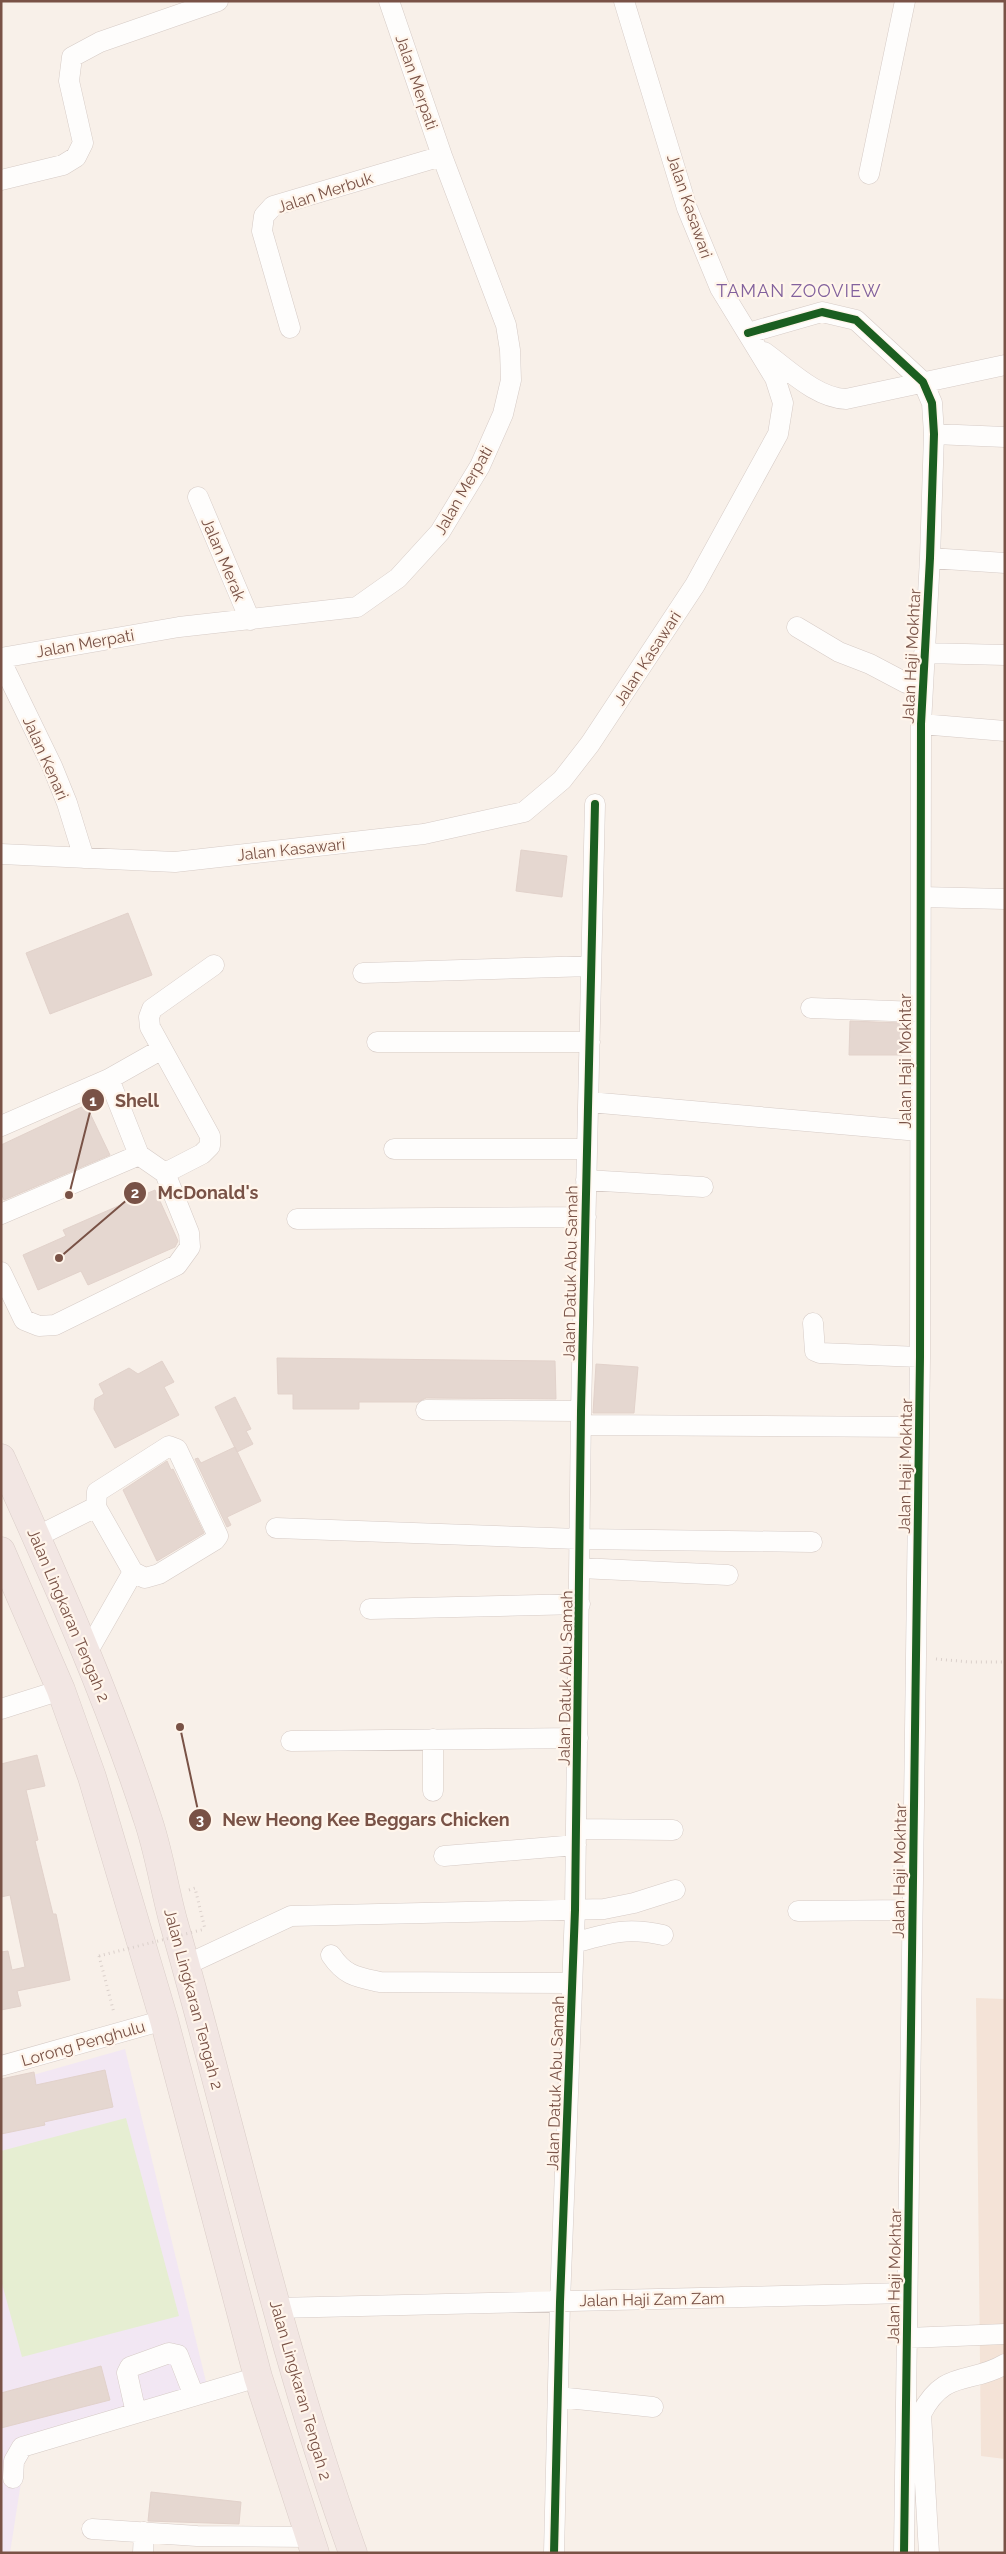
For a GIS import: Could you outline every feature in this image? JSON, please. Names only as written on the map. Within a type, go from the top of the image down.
[{"type":"highway","name":"Jalan Lingkaran Tengah 2","points":[[1,1458],[88,1651],[148,1820],[276,2308],[323,2466],[353,2553]]},
{"type":"highway","name":"Jalan Lingkaran Tengah 2","points":[[1,1551],[61,1690],[92,1777],[164,2020],[258,2377],[313,2545]]},
{"type":"street","points":[[1,180],[63,165],[76,157],[82,143],[69,81],[72,57],[100,42],[218,1]]},
{"type":"street","name":"Jalan Merpati","points":[[1,659],[179,627],[357,607],[398,578],[440,532],[480,466],[503,414],[511,380],[510,350],[506,326],[442,156],[389,1]]},
{"type":"street","name":"Jalan Kasawari","points":[[1,854],[175,862],[424,834],[524,812],[562,780],[590,744],[695,585],[778,434],[783,404],[775,378],[720,288],[687,208],[624,1]]},
{"type":"street","points":[[869,174],[905,1]]},
{"type":"street","name":"Jalan Merbuk","points":[[290,328],[262,231],[264,216],[273,206],[442,156]]},
{"type":"street","points":[[753,340],[822,312],[856,320],[923,382]]},
{"type":"street","points":[[753,340],[820,392],[834,398],[846,399],[1005,365]]},
{"type":"street","name":"Jalan Haji Mokhtar","points":[[904,2553],[920,1357],[919,1012],[921,724],[930,558],[934,434],[932,403],[923,382]]},
{"type":"street","points":[[934,434],[1005,437]]},
{"type":"street","name":"Jalan Merak","points":[[198,498],[250,620]]},
{"type":"street","points":[[930,558],[1005,563]]},
{"type":"street","points":[[797,627],[838,652],[870,664],[906,683],[922,681]]},
{"type":"street","points":[[924,653],[1005,656]]},
{"type":"street","name":"Jalan Kenari","points":[[1,659],[67,803],[84,858]]},
{"type":"street","points":[[921,724],[1005,731]]},
{"type":"street","name":"Jalan Datuk Abu Samah","points":[[554,2553],[560,2302],[575,1910],[581,1418],[595,804]]},
{"type":"street","points":[[920,897],[1005,899]]},
{"type":"street","points":[[165,1173],[202,1154],[210,1146],[210,1136],[150,1027],[149,1018],[152,1009],[214,965]]},
{"type":"street","points":[[363,973],[591,966]]},
{"type":"street","points":[[811,1008],[919,1012]]},
{"type":"street","points":[[377,1042],[590,1042]]},
{"type":"street","points":[[1,1126],[109,1079],[162,1049]]},
{"type":"street","points":[[1,1272],[24,1320],[38,1326],[55,1325],[177,1265],[190,1246],[189,1232],[165,1173],[139,1155],[109,1079]]},
{"type":"street","points":[[589,1102],[919,1131]]},
{"type":"street","points":[[394,1149],[587,1149]]},
{"type":"street","points":[[1,1214],[139,1155]]},
{"type":"street","points":[[586,1180],[703,1187]]},
{"type":"street","points":[[297,1219],[586,1217]]},
{"type":"street","points":[[813,1323],[813,1346],[814,1350],[820,1353],[920,1357]]},
{"type":"street","points":[[426,1410],[581,1418],[919,1427]]},
{"type":"street","points":[[169,1446],[177,1449],[218,1536],[216,1540],[158,1574],[145,1578],[133,1572],[96,1507],[97,1492],[169,1446]]},
{"type":"street","points":[[36,1537],[96,1507]]},
{"type":"street","points":[[276,1528],[579,1540],[812,1542]]},
{"type":"street","points":[[580,1568],[728,1575]]},
{"type":"street","points":[[88,1651],[133,1572]]},
{"type":"street","points":[[370,1609],[580,1604]]},
{"type":"street","points":[[1,1709],[61,1690]]},
{"type":"street","points":[[291,1741],[578,1738]]},
{"type":"street","points":[[433,1739],[433,1791]]},
{"type":"street","points":[[444,1856],[576,1837],[673,1830]]},
{"type":"street","points":[[186,1965],[291,1916],[575,1910],[619,1906],[675,1890]]},
{"type":"street","points":[[798,1911],[912,1910]]},
{"type":"street","points":[[574,1944],[616,1931],[640,1930],[663,1936]]},
{"type":"street","points":[[331,1955],[340,1968],[346,1972],[380,1982],[572,1983]]},
{"type":"street","name":"Lorong Penghulu","points":[[1,2066],[164,2020]]},
{"type":"street","name":"Jalan Haji Zam Zam","points":[[276,2308],[907,2293]]},
{"type":"street","points":[[907,2338],[1002,2334],[1003,2365],[953,2380],[929,2397],[921,2414],[930,2553]]},
{"type":"street","points":[[136,2413],[127,2373],[130,2368],[169,2352],[178,2355],[194,2396]]},
{"type":"street","points":[[13,2478],[14,2461],[22,2447],[258,2377]]},
{"type":"street","points":[[558,2397],[653,2407]]},
{"type":"street","points":[[92,2529],[313,2545]]},
{"type":"street","points":[[143,2553],[144,2532]]},
{"type":"path","points":[[916,1656],[970,1662],[1005,1662]]},
{"type":"path","points":[[111,2004],[99,1956],[205,1929],[195,1888]]},
{"type":"shaded area","points":[[976,1998],[1005,1999],[1005,2459],[981,2456]]},
{"type":"shaded area","points":[[125,2049],[209,2394],[26,2450],[10,2553],[1,2553],[1,2084]]},
{"type":"green space","points":[[126,2118],[179,2316],[22,2357],[1,2280],[1,2151]]},
{"type":"building","points":[[521,850],[567,856],[562,897],[516,891]]},
{"type":"building","points":[[128,913],[152,975],[50,1014],[26,953]]},
{"type":"building","points":[[850,1021],[902,1023],[902,1055],[849,1055]]},
{"type":"building","points":[[86,1105],[110,1155],[4,1200],[1,1193],[1,1145]]},
{"type":"building","points":[[155,1190],[178,1241],[175,1247],[88,1285],[81,1271],[38,1290],[23,1255],[66,1236],[63,1230]]},
{"type":"building","points":[[277,1358],[555,1361],[556,1399],[426,1398],[418,1402],[359,1402],[359,1409],[293,1409],[293,1394],[278,1394]]},
{"type":"building","points":[[162,1361],[174,1382],[164,1387],[179,1415],[115,1448],[94,1409],[95,1399],[104,1394],[99,1384],[129,1368],[138,1374]]},
{"type":"building","points":[[596,1364],[638,1367],[634,1413],[593,1413]]},
{"type":"building","points":[[235,1397],[251,1429],[246,1431],[253,1444],[237,1452],[215,1407]]},
{"type":"building","points":[[235,1447],[261,1501],[227,1517],[231,1525],[227,1527],[195,1459],[198,1458],[201,1463]]},
{"type":"building","points":[[167,1461],[171,1470],[173,1469],[204,1533],[157,1561],[123,1490]]},
{"type":"building","points":[[37,1755],[45,1786],[26,1790],[38,1840],[35,1841],[53,1914],[56,1914],[70,1980],[17,1991],[21,2006],[1,2010],[1,1952],[8,1951],[12,1970],[25,1967],[10,1895],[1,1897],[1,1764]]},
{"type":"building","points":[[105,2070],[113,2107],[44,2122],[45,2125],[1,2134],[1,2079],[34,2072],[36,2085]]},
{"type":"building","points":[[101,2366],[110,2400],[1,2428],[1,2393]]},
{"type":"building","points":[[151,2492],[241,2502],[239,2524],[148,2521]]},
{"type":"cycle path","points":[[748,333],[822,312],[856,320],[923,382],[932,403],[934,434],[930,558],[921,724],[920,1357],[904,2553]]},
{"type":"cycle path","points":[[554,2553],[560,2302],[575,1910],[581,1411],[595,804]]},
{"type":"place","name":"Shell","points":[[69,1195]]},
{"type":"place","name":"McDonald's","points":[[59,1258]]},
{"type":"place","name":"New Heong Kee Beggars Chicken","points":[[180,1727]]},
{"type":"district","name":"TAMAN ZOOVIEW","points":[[799,291]]}]
